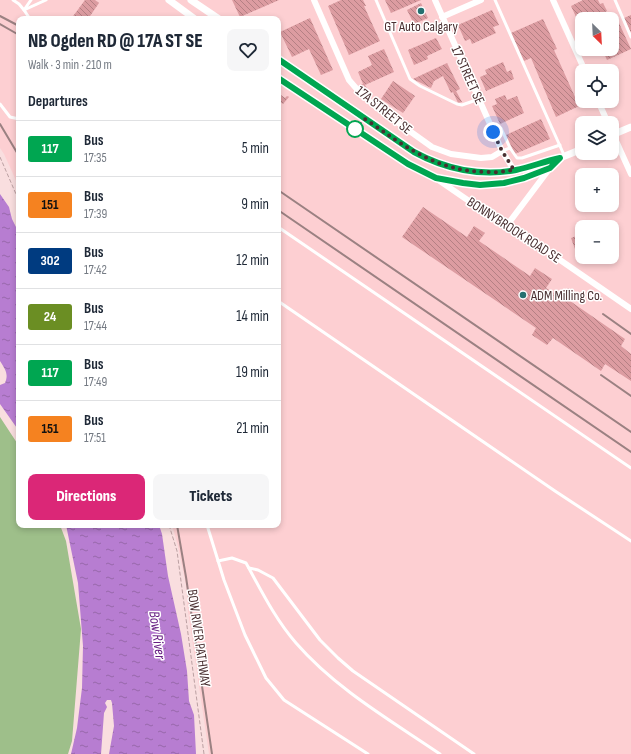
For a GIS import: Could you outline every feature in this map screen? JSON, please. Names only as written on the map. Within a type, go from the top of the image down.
[{"type":"street","points":[[169,0],[191,16]]},
{"type":"street","points":[[191,0],[215,16]]},
{"type":"street","name":"17A STREET SE","points":[[314,0],[349,80],[362,95],[376,107],[432,147],[451,154],[481,158],[492,157],[502,151]]},
{"type":"street","name":"17 STREET SE","points":[[435,0],[493,132],[502,151],[514,170]]},
{"type":"street","points":[[442,17],[481,0]]},
{"type":"street","points":[[553,0],[582,64]]},
{"type":"street","points":[[281,61],[414,152],[448,167],[470,171],[491,172],[514,170],[562,157],[575,152]]},
{"type":"street","points":[[281,80],[408,164],[436,178],[463,183],[504,183],[524,178],[550,168]]},
{"type":"street","points":[[619,131],[631,127]]},
{"type":"street","points":[[619,149],[631,174]]},
{"type":"street","points":[[508,224],[550,168],[562,157]]},
{"type":"street","name":"BONNYBROOK ROAD SE","points":[[436,178],[498,221],[508,224],[631,309]]},
{"type":"lane","points":[[13,0],[19,4],[28,16]]},
{"type":"lane","points":[[24,10],[31,0]]},
{"type":"lane","points":[[24,10],[46,0]]},
{"type":"lane","points":[[376,0],[410,79],[420,86],[457,104],[462,105],[479,99]]},
{"type":"lane","points":[[495,0],[560,146],[562,157]]},
{"type":"lane","points":[[615,0],[631,37]]},
{"type":"lane","points":[[0,104],[10,117],[16,118]]},
{"type":"lane","points":[[493,132],[501,128],[513,154],[519,159],[560,146]]},
{"type":"lane","points":[[502,151],[510,148]]},
{"type":"lane","points":[[281,229],[631,468]]},
{"type":"lane","points":[[281,303],[555,491],[631,541]]},
{"type":"lane","points":[[209,528],[224,580],[244,635],[266,678],[284,700],[368,754]]},
{"type":"lane","points":[[218,561],[232,558],[246,563],[278,618],[295,642],[322,669],[354,695],[440,754]]},
{"type":"lane","points":[[249,568],[258,570],[273,578],[320,640],[353,671],[474,754]]},
{"type":"path","points":[[0,157],[16,194]]},
{"type":"path","name":"BOW RIVER PATHWAY","points":[[170,528],[177,551],[204,754]]},
{"type":"shaded area","points":[[0,0],[631,0],[631,754],[209,754],[188,611],[186,585],[173,528],[281,528],[281,16],[16,16],[16,180],[0,148]]},
{"type":"green space","points":[[0,417],[16,441],[16,528],[61,528],[66,541],[81,629],[72,741],[68,754],[0,754]]},
{"type":"water","points":[[0,194],[9,207],[16,227],[16,427],[0,404],[0,385],[5,383],[7,377],[5,369],[0,361]]},
{"type":"water","name":"Bow River","points":[[67,528],[160,528],[187,671],[189,701],[194,715],[196,754],[109,754],[114,726],[112,703],[111,700],[107,700],[105,703],[107,707],[104,713],[101,754],[71,754],[77,728],[82,688],[83,646],[78,583]]},
{"type":"building","points":[[85,0],[95,0],[99,3],[90,16],[73,16]]},
{"type":"building","points":[[232,0],[279,0],[242,16],[240,16]]},
{"type":"building","points":[[341,0],[363,0],[366,6],[364,6],[380,41],[349,55],[328,6]]},
{"type":"building","points":[[385,0],[421,0],[391,13]]},
{"type":"building","points":[[583,0],[598,0],[600,4],[603,3],[607,11],[575,12],[575,15],[571,6]]},
{"type":"building","points":[[421,3],[428,18],[414,24],[407,10]]},
{"type":"building","points":[[492,10],[499,25],[493,27],[496,33],[472,44],[470,39],[465,41],[458,25]]},
{"type":"building","points":[[631,15],[631,33],[624,18]]},
{"type":"building","points":[[310,18],[333,70],[321,75],[309,49],[292,57],[281,32]]},
{"type":"building","points":[[543,19],[557,49],[554,50],[575,97],[575,108],[556,117],[531,58],[524,61],[511,33]]},
{"type":"building","points":[[619,23],[631,49],[619,54]]},
{"type":"building","points":[[436,38],[442,49],[427,56],[428,59],[414,65],[408,50]]},
{"type":"building","points":[[384,49],[394,72],[365,85],[367,88],[363,90],[361,85],[363,84],[358,72],[372,65],[368,56]]},
{"type":"building","points":[[605,56],[616,56],[607,60]]},
{"type":"building","points":[[503,62],[507,72],[511,70],[514,79],[486,91],[480,77],[487,74],[485,70]]},
{"type":"building","points":[[447,63],[460,89],[456,91],[462,102],[458,103],[453,92],[451,93],[443,76],[434,81],[431,88],[413,79]]},
{"type":"building","points":[[393,81],[415,96],[403,113],[381,99]]},
{"type":"building","points":[[281,95],[285,98],[287,96],[289,97],[283,104],[281,102]]},
{"type":"building","points":[[505,95],[507,100],[517,96],[524,113],[500,124],[492,106],[497,104],[495,99]]},
{"type":"building","points":[[541,119],[550,139],[515,154],[506,135]]},
{"type":"building","name":"ADM Milling Co.","points":[[423,207],[467,237],[474,226],[485,233],[479,241],[530,276],[535,268],[552,279],[546,288],[562,298],[568,288],[575,293],[570,301],[625,339],[621,346],[631,354],[631,381],[605,364],[601,371],[553,338],[547,345],[532,335],[536,328],[402,237]]},
{"type":"building","points":[[575,237],[575,249],[571,238]]},
{"type":"railway","points":[[0,16],[16,24]]},
{"type":"railway","points":[[0,24],[16,33]]},
{"type":"railway","points":[[0,124],[16,151]]},
{"type":"railway","points":[[281,192],[631,432]]},
{"type":"railway","points":[[281,212],[631,452]]},
{"type":"railway","points":[[603,314],[631,334]]},
{"type":"railway","points":[[601,375],[631,396]]},
{"type":"railway","points":[[178,528],[212,754]]},
{"type":"bus line","name":"117","points":[[281,61],[414,152],[448,167],[470,171],[491,172],[514,170],[560,158],[550,168],[524,178],[504,183],[480,185],[436,178],[408,164],[281,80]]},
{"type":"place","name":"GT Auto Calgary","points":[[421,11]]},
{"type":"place","name":"ADM Milling Co.","points":[[523,295]]},
{"type":"route","points":[[355,129],[365,119],[414,152],[448,167],[470,171],[491,172],[514,170],[502,151],[493,132]]}]
